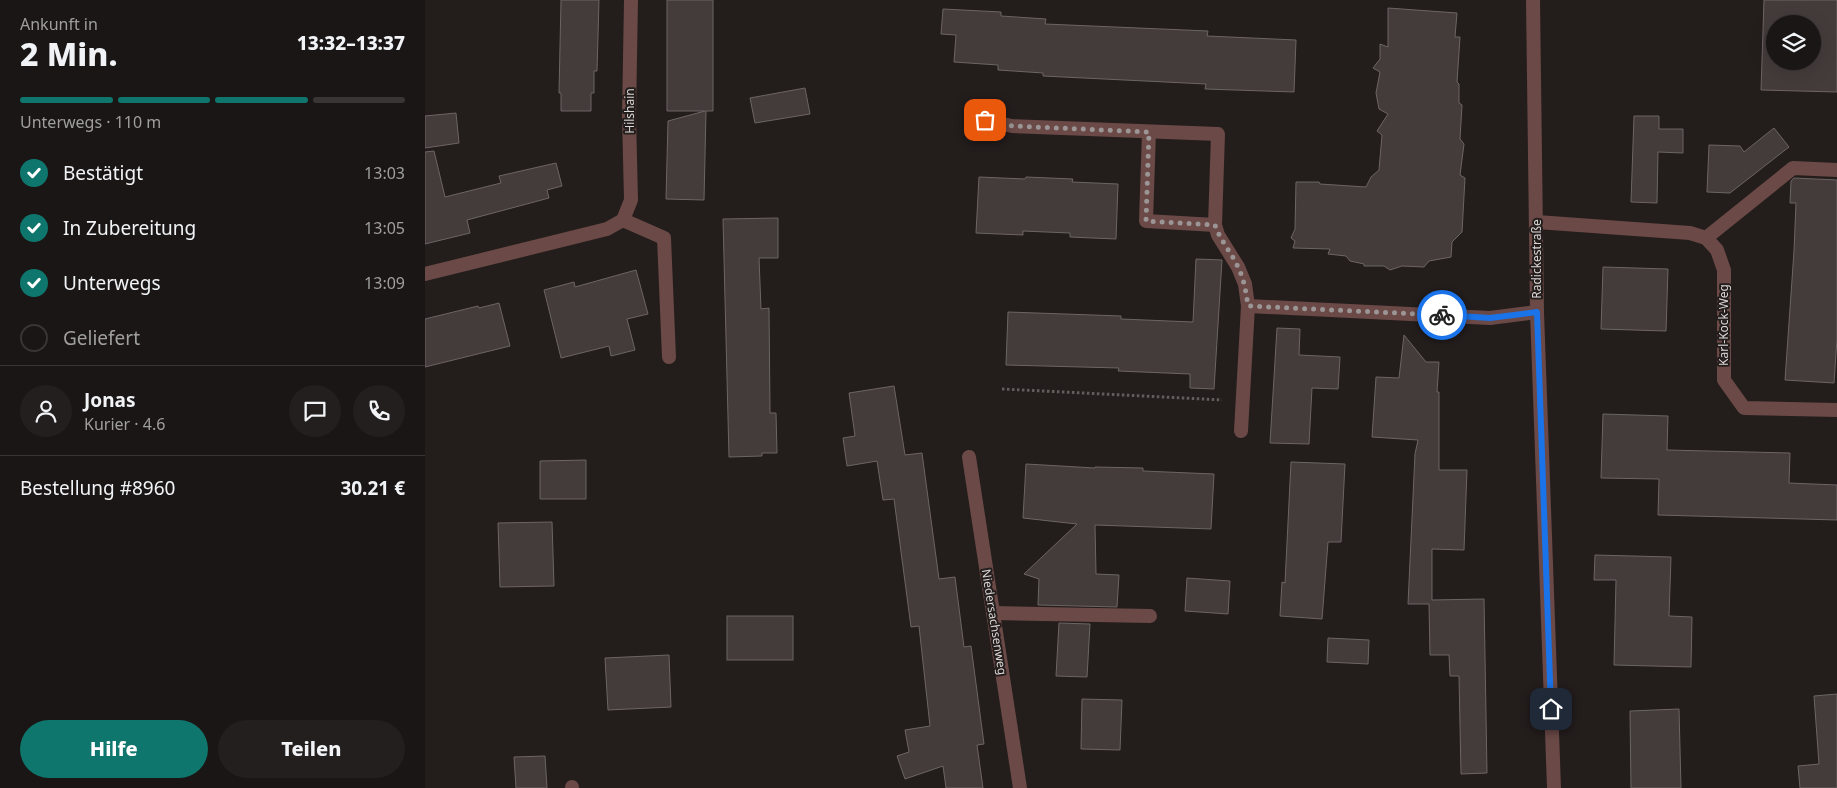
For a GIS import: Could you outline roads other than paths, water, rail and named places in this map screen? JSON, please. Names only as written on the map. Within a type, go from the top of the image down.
[{"type":"street","name":"Hilshain","points":[[623,220],[631,200],[629,116],[631,0]]},
{"type":"street","name":"Radickestraße","points":[[1533,0],[1537,312],[1554,788]]},
{"type":"street","points":[[971,116],[1012,126],[1218,134],[1215,225],[1218,235],[1239,267],[1245,284],[1248,306],[1241,431]]},
{"type":"street","points":[[1149,132],[1146,221],[1215,225]]},
{"type":"street","points":[[1537,222],[1690,233],[1706,238],[1793,168],[1837,170]]},
{"type":"street","points":[[425,274],[607,229],[623,220],[664,238],[669,357]]},
{"type":"street","name":"Karl-Kock-Weg","points":[[1706,238],[1717,250],[1724,270],[1724,380],[1744,408],[1837,410]]},
{"type":"street","points":[[1248,306],[1490,318],[1537,312]]},
{"type":"street","name":"Niedersachsenweg","points":[[969,457],[1020,788]]},
{"type":"street","points":[[993,613],[1149,616]]}]
